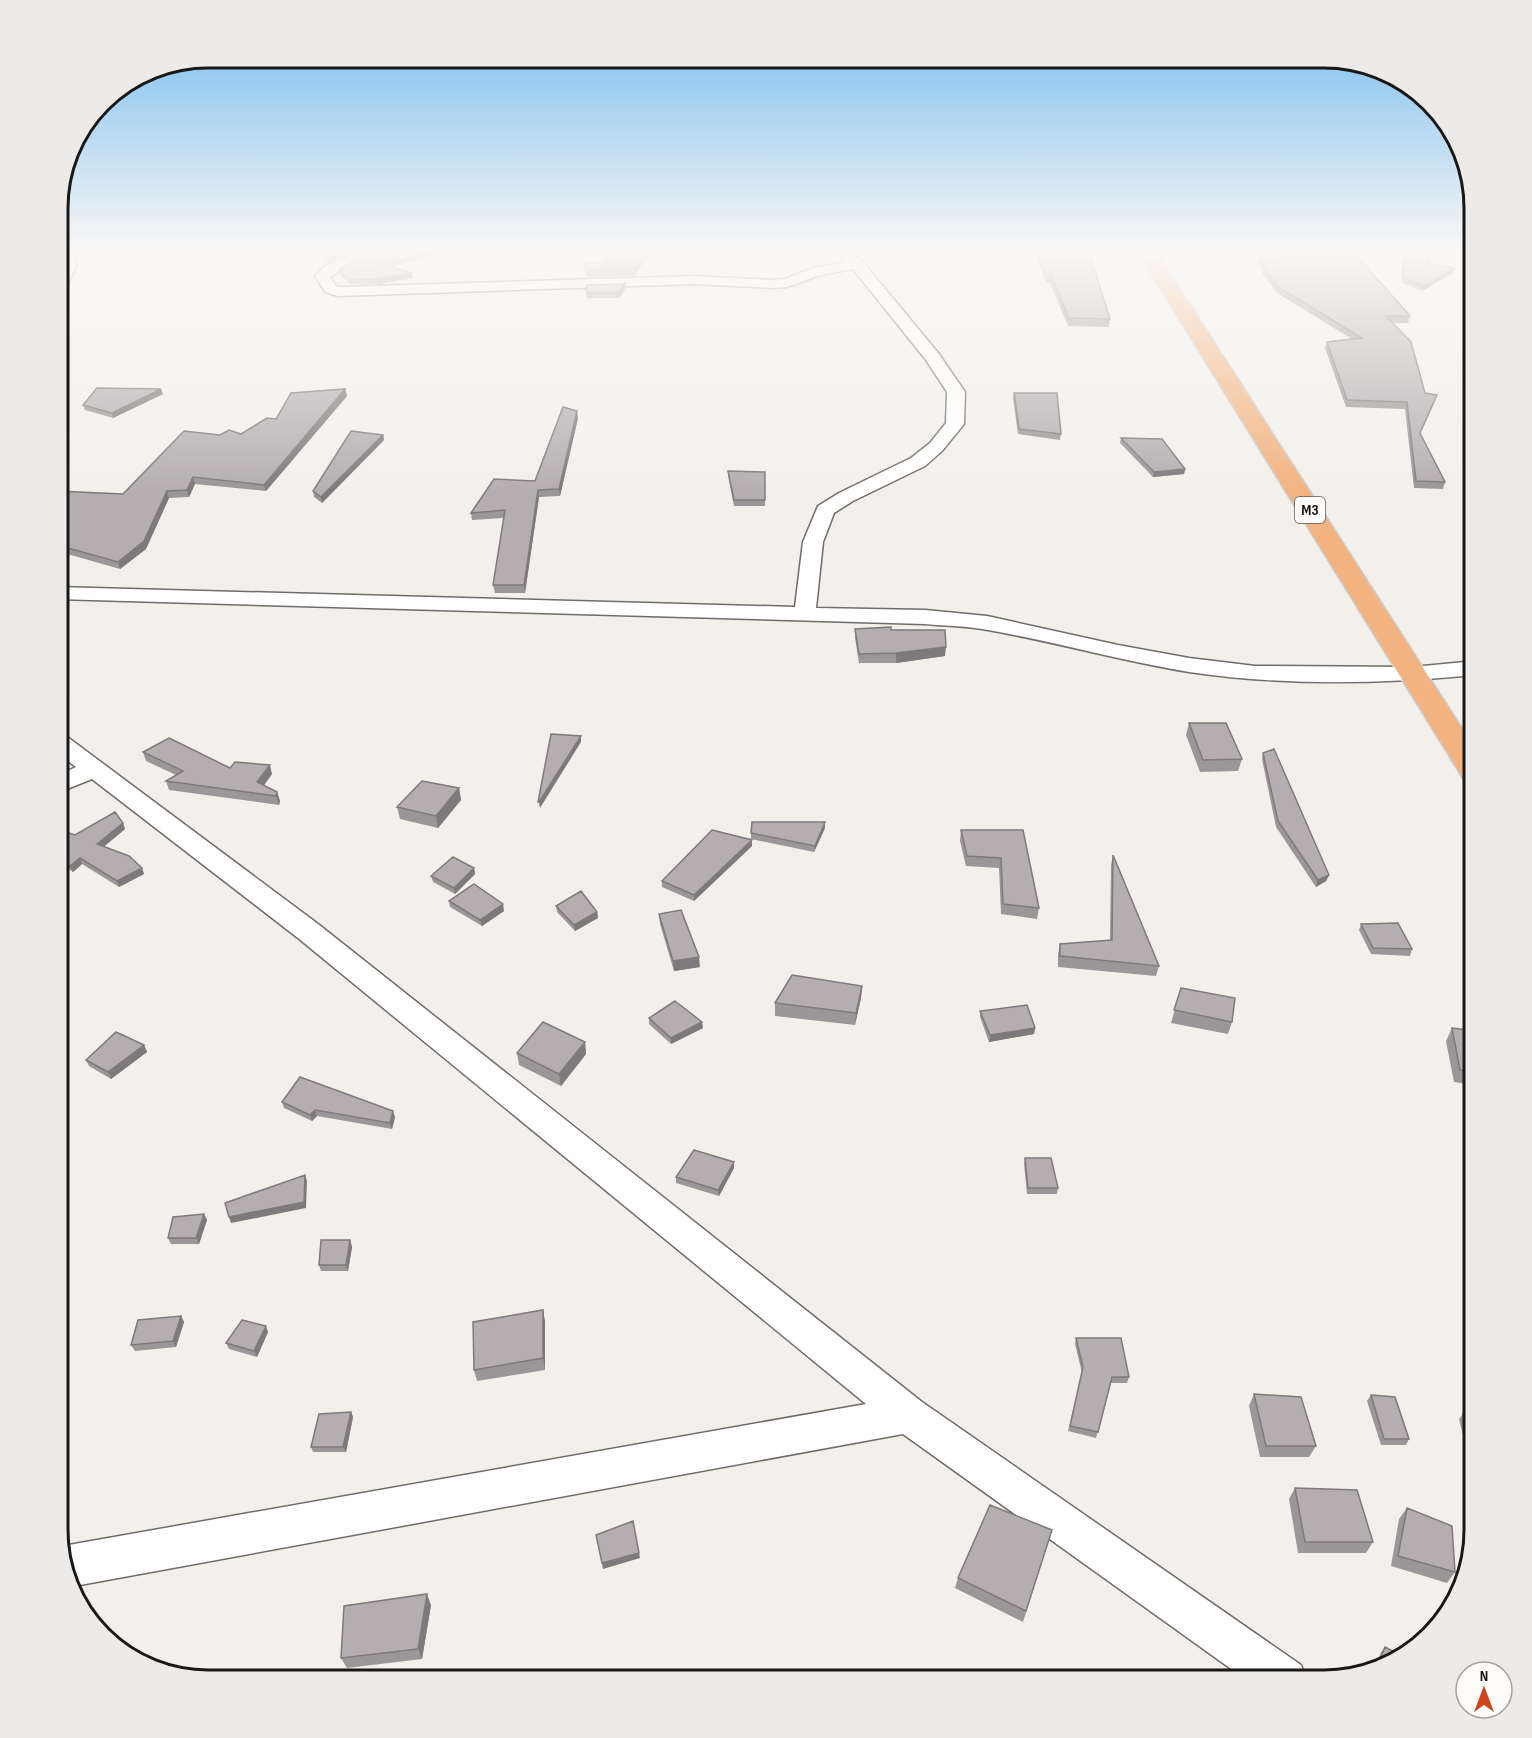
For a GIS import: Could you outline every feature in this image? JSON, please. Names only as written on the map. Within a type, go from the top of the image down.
[{"type":"main road","name":"M3","points":[[1196,330],[1464,755]]},
{"type":"street","points":[[805,614],[813,542],[825,510],[846,497],[918,462],[936,447],[955,424],[956,392],[933,357],[911,330]]},
{"type":"street","points":[[68,593],[926,617],[987,622],[1128,654],[1189,665],[1255,673],[1413,674],[1464,669]]},
{"type":"street","points":[[68,749],[308,931],[908,1415],[1269,1670]]},
{"type":"street","points":[[68,780],[94,769]]},
{"type":"street","points":[[72,1565],[908,1415]]},
{"type":"building","points":[[1349,330],[1400,330],[1411,342],[1425,393],[1437,395],[1420,433],[1445,482],[1416,481],[1407,402],[1347,400],[1327,342],[1362,338]]},
{"type":"building","points":[[97,388],[161,389],[112,413],[83,405]]},
{"type":"building","points":[[345,389],[264,485],[193,477],[187,490],[167,491],[144,541],[118,562],[68,548],[68,491],[123,494],[184,431],[220,435],[229,430],[241,434],[267,418],[276,419],[291,393]]},
{"type":"building","points":[[1014,393],[1057,393],[1061,434],[1019,429]]},
{"type":"building","points":[[563,407],[577,411],[559,489],[538,490],[524,585],[493,585],[505,510],[471,513],[494,479],[535,481]]},
{"type":"building","points":[[351,431],[383,435],[321,497],[313,491]]},
{"type":"building","points":[[1121,438],[1162,439],[1185,469],[1154,472]]},
{"type":"building","points":[[728,471],[765,472],[765,500],[734,500]]},
{"type":"building","points":[[891,627],[891,630],[945,630],[946,647],[896,653],[859,654],[855,629]]},
{"type":"building","points":[[1189,723],[1226,723],[1242,759],[1203,760]]},
{"type":"building","points":[[551,734],[581,736],[538,802]]},
{"type":"building","points":[[169,738],[230,768],[235,762],[270,765],[257,782],[277,792],[276,796],[166,781],[183,771],[143,752]]},
{"type":"building","points":[[1274,749],[1329,875],[1318,880],[1278,821],[1263,753]]},
{"type":"building","points":[[422,781],[459,788],[436,816],[397,807]]},
{"type":"building","points":[[115,812],[123,823],[97,844],[129,856],[142,868],[117,881],[80,858],[70,866],[68,864],[68,833],[75,835]]},
{"type":"building","points":[[752,822],[825,822],[815,846],[751,833]]},
{"type":"building","points":[[712,830],[752,840],[694,895],[662,881]]},
{"type":"building","points":[[961,830],[1023,830],[1039,908],[1003,904],[1001,858],[967,856]]},
{"type":"building","points":[[1113,855],[1159,966],[1060,956],[1060,944],[1112,940]]},
{"type":"building","points":[[453,857],[474,868],[454,888],[431,876]]},
{"type":"building","points":[[474,884],[503,904],[480,920],[449,901]]},
{"type":"building","points":[[581,891],[597,912],[574,925],[556,906]]},
{"type":"building","points":[[681,910],[699,957],[673,961],[659,914]]},
{"type":"building","points":[[1398,923],[1412,949],[1373,948],[1361,924]]},
{"type":"building","points":[[792,975],[862,986],[856,1013],[775,1003]]},
{"type":"building","points":[[1181,988],[1235,998],[1232,1022],[1174,1010]]},
{"type":"building","points":[[675,1001],[702,1022],[671,1038],[649,1018]]},
{"type":"building","points":[[1027,1005],[1035,1028],[990,1035],[980,1011]]},
{"type":"building","points":[[543,1022],[585,1042],[559,1074],[517,1053]]},
{"type":"building","points":[[1452,1028],[1464,1030],[1464,1071],[1460,1070]]},
{"type":"building","points":[[116,1032],[144,1045],[108,1072],[86,1060]]},
{"type":"building","points":[[300,1077],[393,1111],[390,1123],[315,1110],[310,1115],[282,1102]]},
{"type":"building","points":[[694,1150],[734,1162],[718,1190],[676,1177]]},
{"type":"building","points":[[1025,1158],[1051,1158],[1058,1188],[1028,1188]]},
{"type":"building","points":[[305,1175],[304,1202],[229,1217],[225,1203]]},
{"type":"building","points":[[204,1214],[196,1238],[168,1238],[173,1217]]},
{"type":"building","points":[[321,1240],[350,1240],[346,1265],[319,1265]]},
{"type":"building","points":[[543,1310],[543,1358],[474,1370],[473,1322]]},
{"type":"building","points":[[181,1316],[173,1341],[131,1345],[138,1320]]},
{"type":"building","points":[[242,1320],[266,1326],[254,1351],[226,1343]]},
{"type":"building","points":[[1076,1338],[1121,1338],[1129,1377],[1112,1377],[1098,1432],[1070,1426],[1083,1367]]},
{"type":"building","points":[[1254,1394],[1301,1397],[1316,1446],[1266,1446]]},
{"type":"building","points":[[1371,1395],[1395,1397],[1409,1439],[1384,1439]]},
{"type":"building","points":[[351,1412],[343,1447],[311,1447],[319,1414]]},
{"type":"building","points":[[1295,1488],[1357,1490],[1373,1542],[1305,1542]]},
{"type":"building","points":[[990,1505],[1052,1530],[1026,1611],[958,1578]]},
{"type":"building","points":[[1407,1508],[1452,1526],[1455,1572],[1398,1556]]},
{"type":"building","points":[[633,1521],[639,1553],[602,1563],[596,1535]]},
{"type":"building","points":[[427,1594],[418,1649],[341,1658],[344,1606]]},
{"type":"building","points":[[1385,1647],[1395,1652],[1387,1656],[1380,1659]]}]
